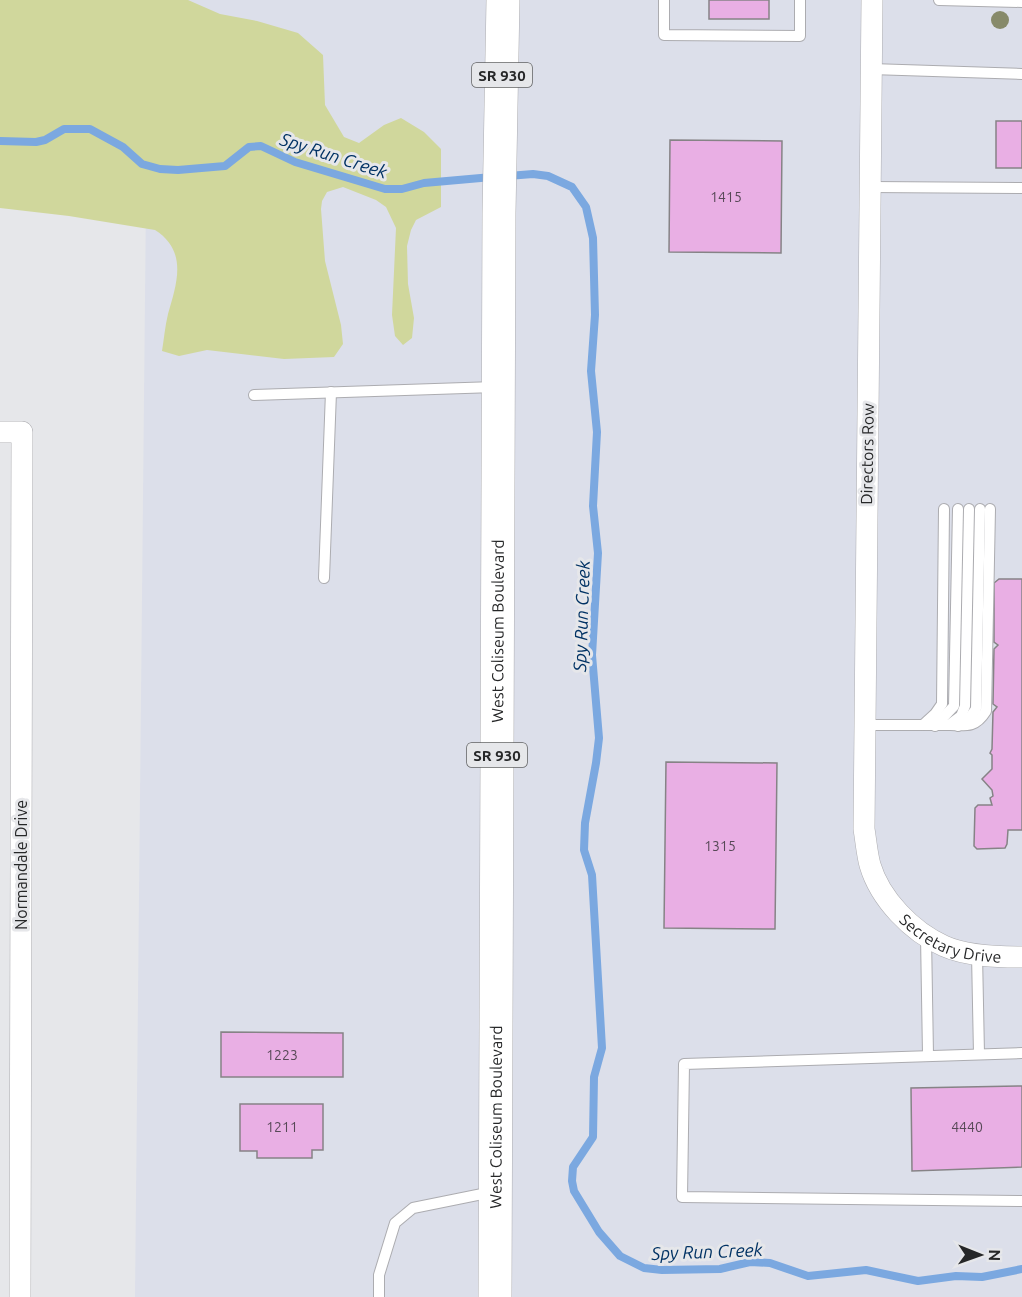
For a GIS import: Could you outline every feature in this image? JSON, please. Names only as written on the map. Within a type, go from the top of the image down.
[{"type":"highway","name":"West Coliseum Boulevard","points":[[495,1297],[499,213],[503,0]]},
{"type":"street","name":"Directors Row","points":[[872,0],[864,829],[870,866],[889,902]]},
{"type":"street","name":"Normandale Drive","points":[[0,432],[22,432],[20,1297]]},
{"type":"street","name":"Secretary Drive","points":[[889,902],[916,930],[944,946],[977,954],[1022,957]]},
{"type":"lane","points":[[664,0],[664,35],[800,36],[800,0]]},
{"type":"lane","points":[[939,0],[1022,2]]},
{"type":"lane","points":[[871,69],[1022,74]]},
{"type":"lane","points":[[870,188],[1022,188]]},
{"type":"lane","points":[[254,395],[499,386]]},
{"type":"lane","points":[[324,578],[331,392]]},
{"type":"lane","points":[[922,725],[935,714],[942,704],[944,509]]},
{"type":"lane","points":[[864,725],[968,726],[980,721],[987,711],[974,509]]},
{"type":"lane","points":[[935,726],[954,706],[974,509]]},
{"type":"lane","points":[[954,725],[965,706],[974,509]]},
{"type":"lane","points":[[926,936],[928,1055]]},
{"type":"lane","points":[[977,954],[979,1054]]},
{"type":"lane","points":[[1022,1053],[684,1064],[682,1197],[1022,1201]]},
{"type":"lane","points":[[379,1297],[379,1275],[395,1223],[413,1208],[496,1192]]},
{"type":"shaded area","points":[[148,0],[1022,0],[1022,1297],[135,1297]]},
{"type":"green space","points":[[0,0],[188,0],[220,14],[257,21],[298,33],[323,55],[325,105],[344,137],[359,143],[384,125],[401,118],[424,132],[441,149],[441,207],[416,220],[407,246],[408,284],[414,318],[412,338],[403,345],[395,336],[392,315],[396,228],[386,207],[376,200],[343,187],[327,192],[321,209],[325,261],[341,325],[343,344],[334,357],[284,359],[207,350],[179,356],[162,351],[177,279],[176,258],[165,238],[155,230],[0,208]]},
{"type":"building","points":[[709,0],[769,0],[769,19],[709,19]]},
{"type":"building","points":[[996,121],[1022,121],[1022,168],[996,168]]},
{"type":"building","points":[[670,140],[782,141],[781,253],[669,252]]},
{"type":"building","points":[[999,579],[1022,579],[1022,830],[1008,830],[1005,848],[977,849],[974,846],[975,808],[978,805],[992,805],[990,798],[993,796],[992,790],[982,779],[992,769],[990,753],[993,712],[997,707],[993,704],[994,649],[998,645],[994,642],[994,583]]},
{"type":"building","points":[[666,762],[777,763],[775,929],[664,928]]},
{"type":"building","points":[[221,1032],[343,1033],[343,1077],[221,1077]]},
{"type":"building","points":[[1022,1086],[1022,1167],[912,1171],[911,1088]]},
{"type":"building","points":[[240,1104],[323,1104],[323,1150],[312,1150],[312,1158],[257,1158],[257,1151],[240,1151]]},
{"type":"waterway","name":"Spy Run Creek","points":[[0,141],[36,142],[45,140],[64,129],[90,129],[123,147],[142,164],[160,169],[178,170],[225,166],[249,147],[261,146],[295,162],[385,189],[402,189],[424,183],[492,177]]},
{"type":"waterway","name":"Spy Run Creek","points":[[507,176],[533,174],[548,176],[572,187],[586,207],[593,238],[595,315],[591,371],[597,432],[593,506],[598,553],[592,655],[599,738],[585,823],[584,850],[592,875],[602,1048],[594,1077],[593,1137],[573,1167],[574,1191],[599,1232],[620,1256],[644,1268],[720,1269],[750,1262],[770,1263],[808,1276],[866,1270],[918,1281],[956,1276],[982,1277],[1022,1269]]}]
